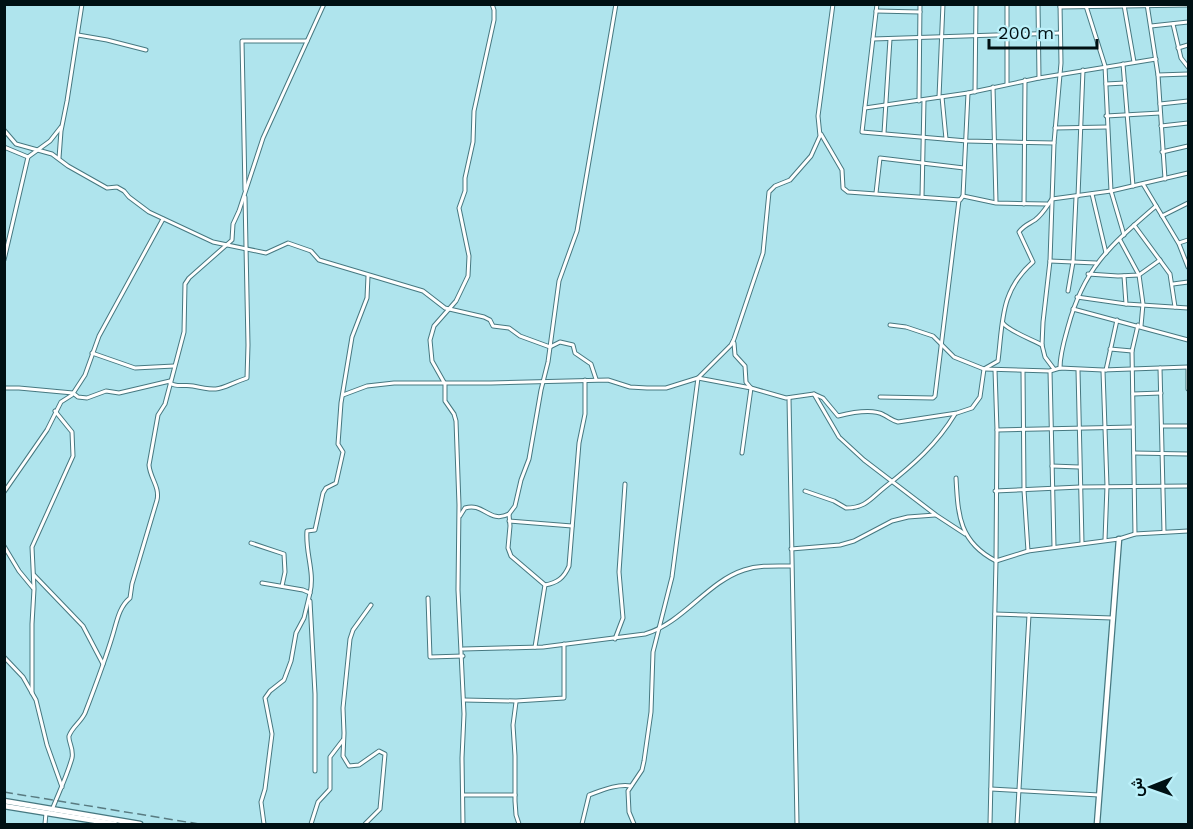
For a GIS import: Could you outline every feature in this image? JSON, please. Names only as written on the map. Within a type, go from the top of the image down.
[{"type":"street","points":[[59,158],[62,125],[82,4]]},
{"type":"street","points":[[45,825],[62,787],[72,756],[73,749],[69,736],[83,717],[123,604],[130,598],[132,584],[158,500],[158,492],[149,465],[158,415],[165,404],[184,332],[186,281],[232,240],[232,224],[245,194],[263,138],[324,4]]},
{"type":"street","points":[[463,825],[464,700],[458,590],[459,505],[456,421],[454,414],[444,401],[445,384],[432,358],[430,340],[434,326],[456,301],[468,276],[469,255],[459,208],[465,190],[465,178],[473,142],[476,104],[494,20],[492,4]]},
{"type":"street","points":[[457,525],[462,510],[467,507],[479,508],[495,517],[502,517],[509,514],[515,506],[529,459],[550,347],[559,281],[577,231],[616,4]]},
{"type":"street","points":[[343,395],[380,384],[608,380],[630,387],[666,388],[698,378],[731,345],[734,339],[763,254],[769,192],[775,186],[790,180],[811,156],[820,136],[818,116],[834,4]]},
{"type":"street","points":[[877,4],[862,132],[967,141],[1054,143]]},
{"type":"street","points":[[919,101],[920,4]]},
{"type":"street","points":[[943,4],[940,97],[946,139]]},
{"type":"street","points":[[975,92],[976,4]]},
{"type":"street","points":[[1007,4],[1007,84]]},
{"type":"street","points":[[1038,4],[1039,78]]},
{"type":"street","points":[[1121,5],[1134,62]]},
{"type":"street","points":[[1054,547],[1052,370],[1042,345],[1050,261],[1054,143],[1060,74],[1060,6],[1188,5]]},
{"type":"street","points":[[1086,6],[1105,66],[1111,191],[1124,235]]},
{"type":"street","points":[[1147,6],[1158,75],[1165,179]]},
{"type":"street","points":[[876,11],[920,12]]},
{"type":"street","points":[[1151,26],[1188,22]]},
{"type":"street","points":[[1173,24],[1180,57],[1188,68]]},
{"type":"street","points":[[873,39],[1060,33]]},
{"type":"street","points":[[78,35],[146,50]]},
{"type":"street","points":[[884,133],[890,38]]},
{"type":"street","points":[[4,388],[73,393],[78,397],[87,398],[106,392],[119,393],[170,382],[173,385],[206,390],[224,389],[232,383],[247,378],[247,250],[242,41],[307,41]]},
{"type":"street","points":[[1178,48],[1188,45]]},
{"type":"street","points":[[866,108],[975,92],[1025,80],[1156,59]]},
{"type":"street","points":[[1123,64],[1133,186]]},
{"type":"street","points":[[1068,291],[1073,262],[1078,197],[1083,70]]},
{"type":"street","points":[[1158,75],[1188,74]]},
{"type":"street","points":[[1024,205],[1025,80]]},
{"type":"street","points":[[1106,84],[1125,83]]},
{"type":"street","points":[[993,87],[996,203]]},
{"type":"street","points":[[880,397],[933,398],[935,396],[960,200],[963,196],[968,93]]},
{"type":"street","points":[[922,197],[924,100]]},
{"type":"street","points":[[1160,104],[1188,101]]},
{"type":"street","points":[[1106,116],[1160,113]]},
{"type":"street","points":[[1161,126],[1188,123]]},
{"type":"street","points":[[4,260],[28,157],[50,141],[62,125]]},
{"type":"street","points":[[1055,128],[1107,127]]},
{"type":"street","points":[[4,130],[16,144],[48,152],[107,188],[124,191],[149,212],[213,242],[266,253],[288,243],[310,251],[319,260],[423,291],[441,306],[484,317],[490,320],[493,326],[509,328],[520,336],[550,347],[560,342],[573,345],[574,353],[591,364],[596,380]]},
{"type":"street","points":[[819,131],[842,170],[844,191],[960,200]]},
{"type":"street","points":[[1162,152],[1188,146]]},
{"type":"street","points":[[4,147],[28,157]]},
{"type":"street","points":[[876,193],[880,158],[964,168]]},
{"type":"street","points":[[984,369],[998,361],[1004,310],[1012,284],[1033,262],[1019,232],[1025,224],[1035,220],[1043,213],[1052,199],[1111,191],[1188,173]]},
{"type":"street","points":[[1143,184],[1179,244],[1188,267]]},
{"type":"street","points":[[1092,194],[1106,253]]},
{"type":"street","points":[[963,196],[996,203],[1047,204]]},
{"type":"street","points":[[1162,216],[1188,203]]},
{"type":"street","points":[[1060,368],[1060,352],[1077,297],[1088,274],[1134,225],[1156,206]]},
{"type":"street","points":[[4,492],[47,430],[61,402],[73,393],[85,375],[99,336],[163,219]]},
{"type":"street","points":[[1134,225],[1166,268],[1173,284],[1175,307]]},
{"type":"street","points":[[1120,239],[1139,275],[1143,304],[1140,325],[1132,351],[1135,534]]},
{"type":"street","points":[[1179,244],[1188,240]]},
{"type":"street","points":[[1088,274],[1139,275],[1160,260]]},
{"type":"street","points":[[1050,261],[1097,263]]},
{"type":"street","points":[[264,825],[261,802],[266,789],[272,734],[265,698],[284,680],[291,661],[296,633],[304,618],[310,595],[313,581],[306,539],[307,531],[315,530],[323,493],[338,479],[342,452],[338,444],[343,395],[352,337],[367,298],[368,276]]},
{"type":"street","points":[[1124,276],[1126,304]]},
{"type":"street","points":[[1173,284],[1188,282]]},
{"type":"street","points":[[1077,297],[1126,304],[1188,308]]},
{"type":"street","points":[[1073,309],[1140,325],[1188,340]]},
{"type":"street","points":[[1106,540],[1105,370],[1117,320]]},
{"type":"street","points":[[1002,321],[1006,328],[1042,345]]},
{"type":"street","points":[[890,325],[906,327],[933,336],[954,357],[984,369],[1023,371],[1060,368],[1105,370],[1188,367],[1188,389]]},
{"type":"street","points":[[734,339],[733,351],[745,366],[746,382],[751,388],[742,453]]},
{"type":"street","points":[[1110,349],[1132,351]]},
{"type":"street","points":[[92,353],[135,368],[174,366]]},
{"type":"street","points":[[1160,368],[1164,532]]},
{"type":"street","points":[[698,378],[789,398],[814,394],[823,398],[838,416],[849,413],[875,412],[898,422],[972,408],[980,397],[984,369]]},
{"type":"street","points":[[990,825],[996,561],[995,370]]},
{"type":"street","points":[[1077,370],[1082,543]]},
{"type":"street","points":[[1023,371],[1024,490],[1028,551]]},
{"type":"street","points":[[634,825],[628,806],[628,791],[642,770],[644,761],[651,712],[653,652],[673,567],[698,378]]},
{"type":"street","points":[[544,585],[555,583],[566,573],[571,558],[579,444],[585,414],[585,380]]},
{"type":"street","points":[[1133,394],[1161,393]]},
{"type":"street","points":[[814,394],[838,437],[864,460],[966,536],[977,549],[996,561],[1028,551],[1135,534],[1188,531]]},
{"type":"street","points":[[789,398],[790,549],[797,825]]},
{"type":"street","points":[[32,693],[34,589],[32,547],[73,456],[72,432],[55,411]]},
{"type":"street","points":[[805,491],[849,508],[870,502],[928,450],[955,413]]},
{"type":"street","points":[[1162,426],[1188,426]]},
{"type":"street","points":[[997,430],[1134,427]]},
{"type":"street","points":[[1134,453],[1188,454]]},
{"type":"street","points":[[1052,466],[1079,467]]},
{"type":"street","points":[[956,478],[959,515],[966,536]]},
{"type":"street","points":[[615,639],[623,618],[619,572],[625,484]]},
{"type":"street","points":[[995,491],[1107,486],[1188,486]]},
{"type":"street","points":[[509,514],[508,548],[511,556],[544,585]]},
{"type":"street","points":[[790,549],[840,545],[854,541],[892,521],[908,517],[936,515]]},
{"type":"street","points":[[510,521],[572,526]]},
{"type":"street","points":[[1097,825],[1119,538]]},
{"type":"street","points":[[251,543],[284,554],[285,572],[282,586]]},
{"type":"street","points":[[4,546],[34,589]]},
{"type":"street","points":[[463,649],[535,647],[645,634],[660,628],[735,573],[754,567],[791,566]]},
{"type":"street","points":[[33,574],[83,626],[103,664]]},
{"type":"street","points":[[262,583],[282,586],[310,595]]},
{"type":"street","points":[[535,647],[544,585]]},
{"type":"street","points":[[310,595],[315,694],[315,771]]},
{"type":"street","points":[[428,598],[430,657],[463,656]]},
{"type":"street","points":[[365,825],[380,809],[385,754],[380,751],[359,765],[349,766],[343,756],[343,708],[348,645],[353,630],[371,605]]},
{"type":"street","points":[[995,614],[1112,618]]},
{"type":"street","points":[[1017,825],[1029,615]]},
{"type":"street","points":[[464,700],[516,701],[564,698],[564,644]]},
{"type":"street","points":[[4,657],[23,677],[32,693],[39,709],[46,745],[62,787]]},
{"type":"street","points":[[516,701],[513,725],[516,815],[519,825]]},
{"type":"street","points":[[311,825],[318,802],[330,789],[330,757],[343,740]]},
{"type":"street","points":[[582,825],[589,795],[612,787],[631,786]]},
{"type":"street","points":[[991,789],[1099,795]]},
{"type":"street","points":[[462,795],[515,795]]},
{"type":"street","points":[[4,801],[116,825]]},
{"type":"street","points":[[4,806],[140,825]]},
{"type":"railway","points":[[4,792],[199,824]]}]
